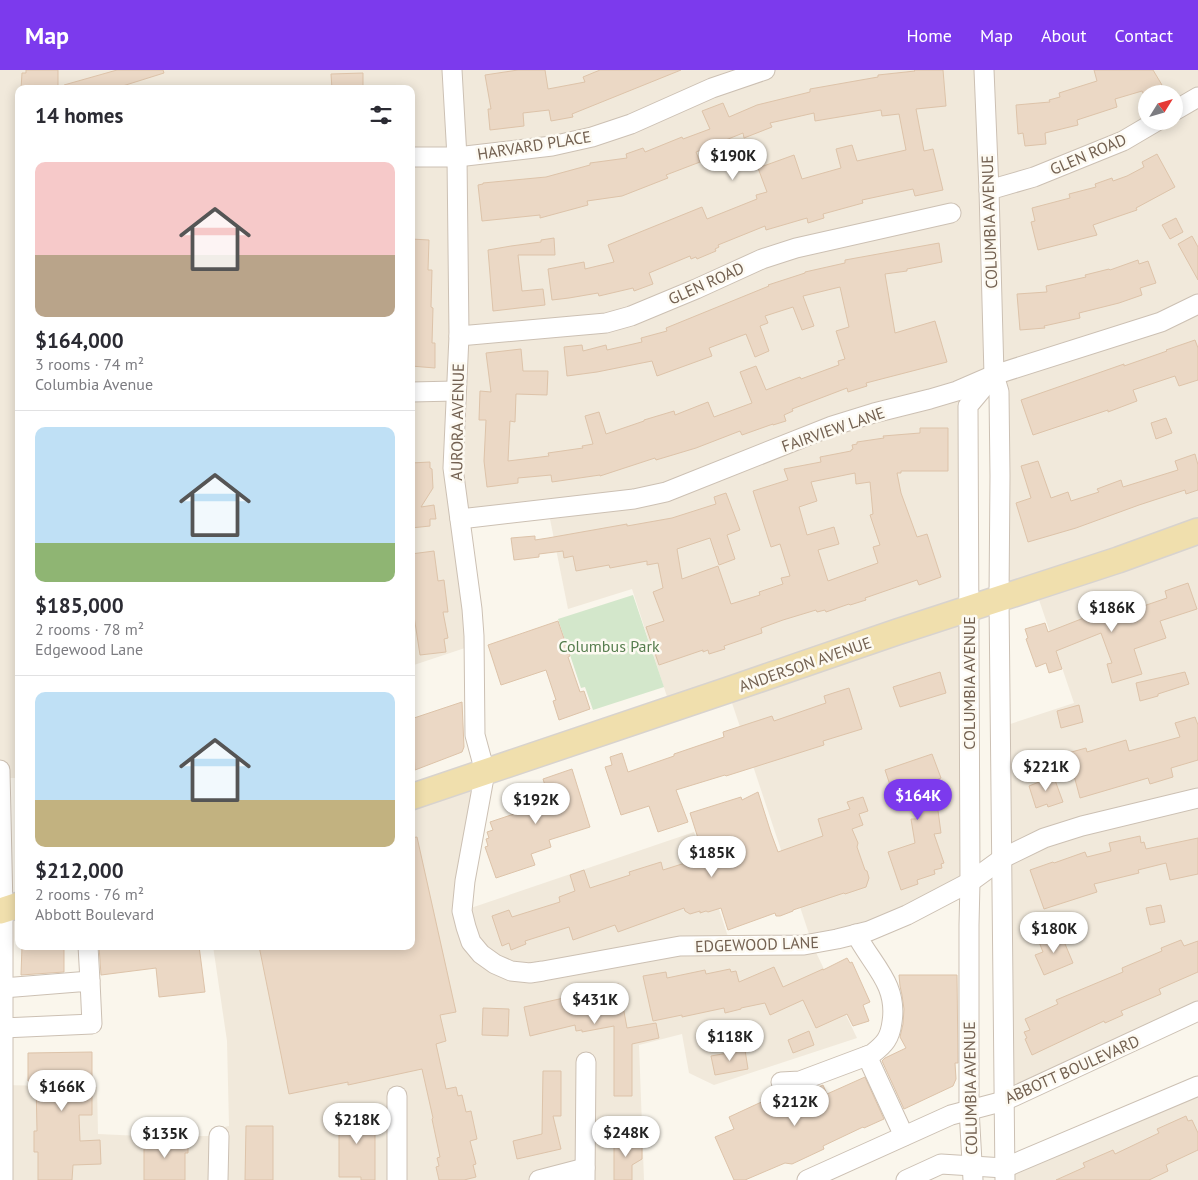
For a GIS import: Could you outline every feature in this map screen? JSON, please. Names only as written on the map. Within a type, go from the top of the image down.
[{"type":"main road","name":"ANDERSON AVENUE","points":[[415,796],[897,632],[1118,560],[1198,531]]},
{"type":"street","name":"AURORA AVENUE","points":[[452,70],[457,157],[459,336],[453,468],[472,609],[475,735],[485,772]]},
{"type":"street","name":"HARVARD PLACE","points":[[415,157],[457,157],[552,146],[592,137],[631,124],[712,88],[765,70]]},
{"type":"street","name":"COLUMBIA AVENUE","points":[[984,70],[994,375],[998,392],[999,411],[1005,1174]]},
{"type":"street","points":[[1183,106],[1198,97]]},
{"type":"street","name":"GLEN ROAD","points":[[989,190],[1034,177],[1114,145],[1142,130]]},
{"type":"street","name":"GLEN ROAD","points":[[459,336],[606,323],[631,316],[762,259],[796,248],[951,213]]},
{"type":"street","name":"FAIRVIEW LANE","points":[[460,519],[634,499],[666,492],[832,426],[874,413],[930,400],[994,375],[1161,322],[1198,304]]},
{"type":"street","name":"COLUMBIA AVENUE","points":[[973,1173],[969,1109],[968,406],[994,375]]},
{"type":"street","points":[[415,392],[456,391]]},
{"type":"street","points":[[0,770],[7,908],[3,988],[3,1180]]},
{"type":"street","name":"EDGEWOOD LANE","points":[[485,772],[464,881],[462,911],[471,942],[481,954],[495,964],[511,970],[530,973],[680,946],[804,945],[869,931],[908,915],[970,882],[1003,858],[1044,838],[1082,826],[1198,798]]},
{"type":"street","points":[[781,1082],[800,1081],[867,1056],[880,1048],[891,1033],[893,1018],[890,990],[856,934]]},
{"type":"street","points":[[3,1028],[92,1024],[88,950]]},
{"type":"street","points":[[3,988],[90,981]]},
{"type":"street","name":"ABBOTT BOULEVARD","points":[[807,1180],[951,1115],[1004,1101],[1198,1012]]},
{"type":"street","points":[[867,1056],[904,1136]]},
{"type":"street","points":[[539,1180],[585,1174],[586,1062]]},
{"type":"street","points":[[906,1180],[941,1164],[973,1173],[1005,1174],[1198,1086]]},
{"type":"street","points":[[397,1096],[397,1180]]},
{"type":"street","points":[[218,1180],[219,1136]]},
{"type":"shaded area","points":[[0,70],[1198,70],[1198,1011],[1004,1101],[1001,727],[1074,703],[1035,588],[999,599],[994,376],[968,406],[970,882],[812,944],[857,1038],[714,1085],[689,1073],[682,1034],[639,1045],[644,1180],[0,1180],[3,1085],[97,1087],[98,1134],[219,1136],[220,1128],[229,1126],[227,1041],[214,950],[415,950],[415,795],[485,772],[462,911],[694,832],[731,946],[812,943],[728,691],[671,709],[632,589],[568,609],[548,509],[460,519],[474,645],[415,665],[415,85],[15,85],[15,778],[0,778]]},
{"type":"shaded area","points":[[1198,1086],[1198,1180],[1005,1180],[1004,1168]]},
{"type":"green space","name":"Columbus Park","points":[[633,595],[664,687],[593,710],[585,687],[581,688],[558,619]]},
{"type":"building","points":[[26,70],[58,70],[58,85],[21,85],[22,73],[26,73]]},
{"type":"building","points":[[117,70],[163,70],[164,73],[126,85],[64,85]]},
{"type":"building","points":[[518,70],[545,70],[548,89],[585,82],[583,77],[600,70],[681,70],[572,114],[573,117],[551,121],[549,110],[523,113],[524,126],[490,130],[488,109],[491,109],[485,75]]},
{"type":"building","points":[[914,70],[943,70],[946,106],[916,109],[924,151],[933,149],[943,190],[915,196],[913,189],[862,200],[863,203],[823,214],[824,218],[808,223],[807,218],[766,230],[765,226],[718,245],[719,247],[715,249],[716,251],[697,259],[696,257],[691,259],[690,256],[649,273],[653,284],[634,291],[633,288],[599,296],[598,293],[552,300],[548,269],[584,262],[585,269],[614,262],[608,245],[702,207],[707,219],[757,199],[756,195],[767,192],[758,168],[794,155],[802,179],[841,168],[836,149],[852,145],[857,161],[906,150],[899,114],[882,116],[881,110],[815,121],[814,113],[770,123],[772,127],[744,138],[743,133],[696,152],[700,162],[666,175],[668,178],[622,196],[587,201],[588,205],[540,218],[540,215],[482,221],[478,185],[483,183],[546,177],[590,165],[590,163],[627,158],[626,154],[643,148],[645,152],[682,137],[683,139],[710,129],[702,111],[723,103],[729,117],[757,105],[810,92],[810,89],[878,77],[878,75]]},
{"type":"building","points":[[1094,70],[1153,70],[1162,85],[1138,85],[1138,92],[1115,99],[1117,107],[1077,120],[1078,125],[1045,133],[1046,144],[1025,146],[1023,133],[1018,134],[1016,105],[1050,102],[1049,100],[1060,97],[1059,93],[1097,81]]},
{"type":"building","points":[[363,73],[363,85],[332,85],[331,74]]},
{"type":"building","points":[[1157,154],[1175,187],[1136,208],[1137,210],[1093,225],[1097,235],[1038,250],[1031,222],[1035,221],[1032,208],[1070,198],[1069,194],[1096,187],[1095,184],[1112,178],[1113,181],[1127,176],[1144,167],[1142,162]]},
{"type":"building","points":[[1176,218],[1183,232],[1170,239],[1162,225]]},
{"type":"building","points":[[1192,236],[1198,247],[1198,280],[1178,244]]},
{"type":"building","points":[[554,238],[555,255],[518,255],[522,291],[543,289],[545,305],[493,311],[488,250],[541,242],[541,240]]},
{"type":"building","points":[[415,239],[429,240],[428,270],[432,270],[432,343],[435,343],[435,368],[415,366]]},
{"type":"building","points":[[939,243],[942,262],[907,269],[907,271],[885,274],[895,333],[935,321],[947,362],[866,383],[867,386],[848,392],[847,388],[792,409],[793,411],[784,415],[786,421],[742,435],[740,431],[696,448],[656,460],[655,458],[600,476],[552,482],[551,475],[518,478],[518,483],[487,487],[484,461],[486,420],[479,420],[480,391],[491,392],[486,353],[521,349],[523,371],[548,371],[547,395],[516,394],[515,422],[510,421],[508,461],[549,456],[548,453],[583,448],[582,446],[593,444],[585,416],[599,412],[606,434],[674,411],[675,415],[708,402],[714,417],[752,403],[740,372],[756,366],[766,390],[839,365],[838,361],[845,359],[836,331],[849,327],[840,287],[803,296],[814,326],[802,330],[793,307],[765,316],[768,323],[760,326],[769,351],[755,357],[746,334],[709,348],[712,356],[657,376],[652,361],[567,376],[564,347],[582,345],[583,351],[606,345],[607,350],[642,342],[641,338],[667,331],[666,328],[768,285],[805,272],[845,263],[845,260]]},
{"type":"building","points":[[1138,260],[1139,264],[1148,261],[1156,283],[1140,288],[1142,295],[1079,313],[1080,318],[1044,326],[1045,328],[1020,330],[1017,294],[1047,292],[1046,286],[1086,277],[1085,275],[1110,270]]},
{"type":"building","points":[[1195,340],[1198,348],[1198,380],[1179,386],[1175,376],[1133,390],[1137,401],[1033,435],[1021,400]]},
{"type":"building","points":[[1166,418],[1172,433],[1156,439],[1151,423]]},
{"type":"building","points":[[920,428],[948,428],[948,471],[901,471],[901,473],[897,473],[901,493],[917,537],[927,534],[941,577],[919,585],[917,580],[865,598],[866,600],[826,612],[825,610],[817,612],[816,610],[783,620],[761,628],[762,633],[724,646],[725,649],[709,654],[708,650],[703,652],[703,650],[659,665],[646,627],[664,621],[653,592],[663,588],[658,563],[647,565],[647,561],[610,568],[609,565],[576,571],[573,556],[564,558],[563,551],[539,554],[539,557],[514,560],[511,538],[535,536],[535,540],[672,518],[716,504],[714,497],[726,493],[740,530],[727,535],[735,559],[719,565],[710,538],[677,549],[682,579],[718,566],[731,604],[760,595],[759,592],[783,584],[781,578],[790,576],[780,544],[771,547],[753,491],[788,480],[784,469],[821,462],[820,457],[851,451],[853,449],[852,445],[857,444],[857,442],[884,438],[883,436],[920,433]],"holes":[[[855,473],[856,484],[870,482],[873,514],[870,515],[880,545],[873,547],[878,563],[828,581],[818,550],[839,544],[834,527],[807,535],[799,507],[817,501],[811,482]]]},
{"type":"building","points":[[1195,454],[1198,465],[1198,490],[1186,494],[1185,490],[1076,528],[1028,542],[1016,503],[1031,498],[1021,466],[1038,461],[1051,498],[1068,492],[1071,501],[1099,492],[1097,489],[1121,480],[1123,487],[1178,470],[1175,461]]},
{"type":"building","points":[[430,462],[430,468],[432,469],[433,488],[421,507],[434,505],[436,519],[430,519],[430,526],[415,528],[415,463]]},
{"type":"building","points":[[434,551],[438,581],[444,580],[448,612],[443,612],[448,638],[444,639],[446,652],[420,655],[415,622],[415,553]]},
{"type":"building","points":[[1188,583],[1197,609],[1160,621],[1166,638],[1134,649],[1142,674],[1112,683],[1107,664],[1112,663],[1101,633],[1056,651],[1062,669],[1049,673],[1046,663],[1036,667],[1026,639],[1028,638],[1025,629],[1045,623],[1048,632],[1094,614],[1092,608],[1112,601],[1117,615],[1167,598],[1165,591]]},
{"type":"building","points":[[558,621],[580,692],[584,691],[590,709],[559,720],[553,701],[556,700],[546,670],[501,685],[488,645]]},
{"type":"building","points":[[940,672],[946,693],[900,707],[893,687]]},
{"type":"building","points":[[1185,672],[1189,684],[1140,701],[1136,683]]},
{"type":"building","points":[[849,688],[862,729],[823,741],[824,745],[676,790],[688,822],[658,832],[649,806],[621,815],[605,767],[612,765],[610,757],[622,753],[628,772],[724,737],[723,732],[772,716],[774,721],[826,703],[824,696]]},
{"type":"building","points":[[462,702],[464,747],[462,752],[415,770],[415,718]]},
{"type":"building","points":[[1079,705],[1083,722],[1061,728],[1057,711]]},
{"type":"building","points":[[1195,717],[1198,725],[1198,760],[1171,768],[1173,777],[1150,784],[1148,778],[1080,798],[1068,753],[1086,748],[1087,752],[1126,740],[1129,751],[1180,737],[1175,723]]},
{"type":"building","points":[[932,754],[941,778],[934,781],[941,833],[934,834],[944,863],[941,864],[942,868],[934,870],[935,874],[917,880],[918,884],[901,890],[888,852],[915,843],[911,819],[917,819],[913,790],[909,792],[908,789],[893,794],[885,770]]},
{"type":"building","points":[[572,769],[590,827],[549,840],[551,847],[531,854],[535,865],[496,878],[485,847],[488,846],[486,839],[489,838],[487,832],[493,830],[490,822],[514,814],[511,805],[547,792],[543,779]]},
{"type":"building","points":[[1052,772],[1063,802],[1048,807],[1047,804],[1036,808],[1029,786],[1039,782],[1037,778]]},
{"type":"building","points":[[758,792],[778,852],[823,836],[818,819],[850,809],[847,802],[863,797],[868,811],[859,814],[863,825],[852,829],[869,878],[866,887],[793,910],[780,916],[776,916],[775,913],[728,930],[721,908],[690,914],[684,908],[618,932],[615,925],[573,940],[569,927],[525,941],[526,944],[511,950],[509,943],[502,946],[492,916],[509,910],[512,917],[560,902],[559,897],[575,891],[570,875],[584,870],[590,888],[630,875],[629,872],[661,862],[663,870],[704,857],[690,813],[741,797],[742,800]]},
{"type":"building","points":[[1140,836],[1141,843],[1144,842],[1146,849],[1198,838],[1198,874],[1170,880],[1166,863],[1138,870],[1139,873],[1094,884],[1097,892],[1044,909],[1030,870],[1085,852],[1087,857],[1111,851],[1109,843]]},
{"type":"building","points":[[415,837],[417,837],[456,1012],[440,1015],[446,1041],[436,1044],[446,1089],[456,1087],[458,1096],[462,1095],[466,1112],[471,1111],[477,1139],[470,1141],[476,1164],[473,1165],[476,1177],[464,1180],[439,1180],[436,1167],[439,1166],[437,1158],[440,1157],[422,1069],[348,1085],[348,1082],[289,1094],[260,950],[415,950]]},
{"type":"building","points":[[1161,905],[1165,922],[1150,925],[1146,908]]},
{"type":"building","points":[[1060,932],[1073,963],[1044,975],[1035,955],[1043,952],[1039,942]]},
{"type":"building","points":[[1181,940],[1184,946],[1198,941],[1198,972],[1159,989],[1161,994],[1121,1011],[1123,1015],[1105,1023],[1104,1021],[1032,1055],[1025,1039],[1027,1038],[1024,1032],[1030,1030],[1025,1019],[1058,1004],[1056,1000],[1123,972],[1122,968],[1162,951],[1161,948]]},
{"type":"building","points":[[22,950],[64,950],[64,972],[21,975]]},
{"type":"building","points":[[99,950],[200,950],[205,992],[159,997],[156,968],[101,975]]},
{"type":"building","points":[[847,958],[850,963],[852,962],[870,1002],[863,1005],[869,1021],[853,1026],[847,1014],[816,1028],[803,1000],[770,1015],[765,1003],[725,1013],[724,1008],[653,1021],[643,976],[666,972],[667,978],[705,970],[706,974],[730,969],[731,972],[736,971],[739,982],[774,967],[783,987]]},
{"type":"building","points":[[899,975],[957,975],[958,1063],[955,1063],[956,1079],[953,1086],[904,1109],[882,1061],[906,1048],[900,1037],[904,1009]]},
{"type":"building","points":[[619,984],[627,1028],[656,1023],[659,1038],[632,1044],[632,1096],[614,1096],[614,1026],[582,1032],[582,1030],[576,1031],[575,1025],[530,1036],[524,1007],[568,997],[567,993]]},
{"type":"building","points":[[483,1008],[509,1009],[508,1036],[482,1035]]},
{"type":"building","points":[[809,1031],[814,1045],[793,1053],[788,1040]]},
{"type":"building","points":[[745,1050],[748,1069],[715,1075],[711,1056]]},
{"type":"building","points":[[92,1052],[92,1115],[79,1115],[80,1141],[100,1140],[101,1164],[73,1165],[72,1180],[38,1180],[38,1152],[34,1152],[34,1131],[37,1131],[36,1081],[28,1081],[28,1053]]},
{"type":"building","points":[[543,1071],[561,1071],[561,1116],[553,1116],[561,1149],[517,1159],[513,1141],[542,1134]]},
{"type":"building","points":[[865,1077],[884,1119],[823,1146],[824,1149],[792,1164],[785,1163],[745,1180],[734,1180],[715,1137],[734,1129],[729,1117],[781,1093],[798,1092],[800,1096],[823,1085],[827,1094]]},
{"type":"building","points":[[348,1106],[367,1106],[367,1122],[370,1122],[370,1133],[375,1133],[375,1180],[361,1180],[361,1177],[339,1177],[339,1119],[347,1119]]},
{"type":"building","points":[[1186,1116],[1188,1121],[1192,1120],[1198,1133],[1198,1150],[1166,1165],[1168,1171],[1149,1180],[1056,1180],[1085,1167],[1083,1163],[1113,1150],[1115,1154],[1159,1133],[1157,1129]]},
{"type":"building","points":[[246,1126],[273,1126],[273,1180],[245,1180]]},
{"type":"building","points":[[144,1139],[188,1139],[188,1153],[185,1153],[185,1180],[144,1180]]},
{"type":"building","points":[[614,1140],[642,1140],[642,1159],[632,1165],[632,1180],[614,1180]]}]
